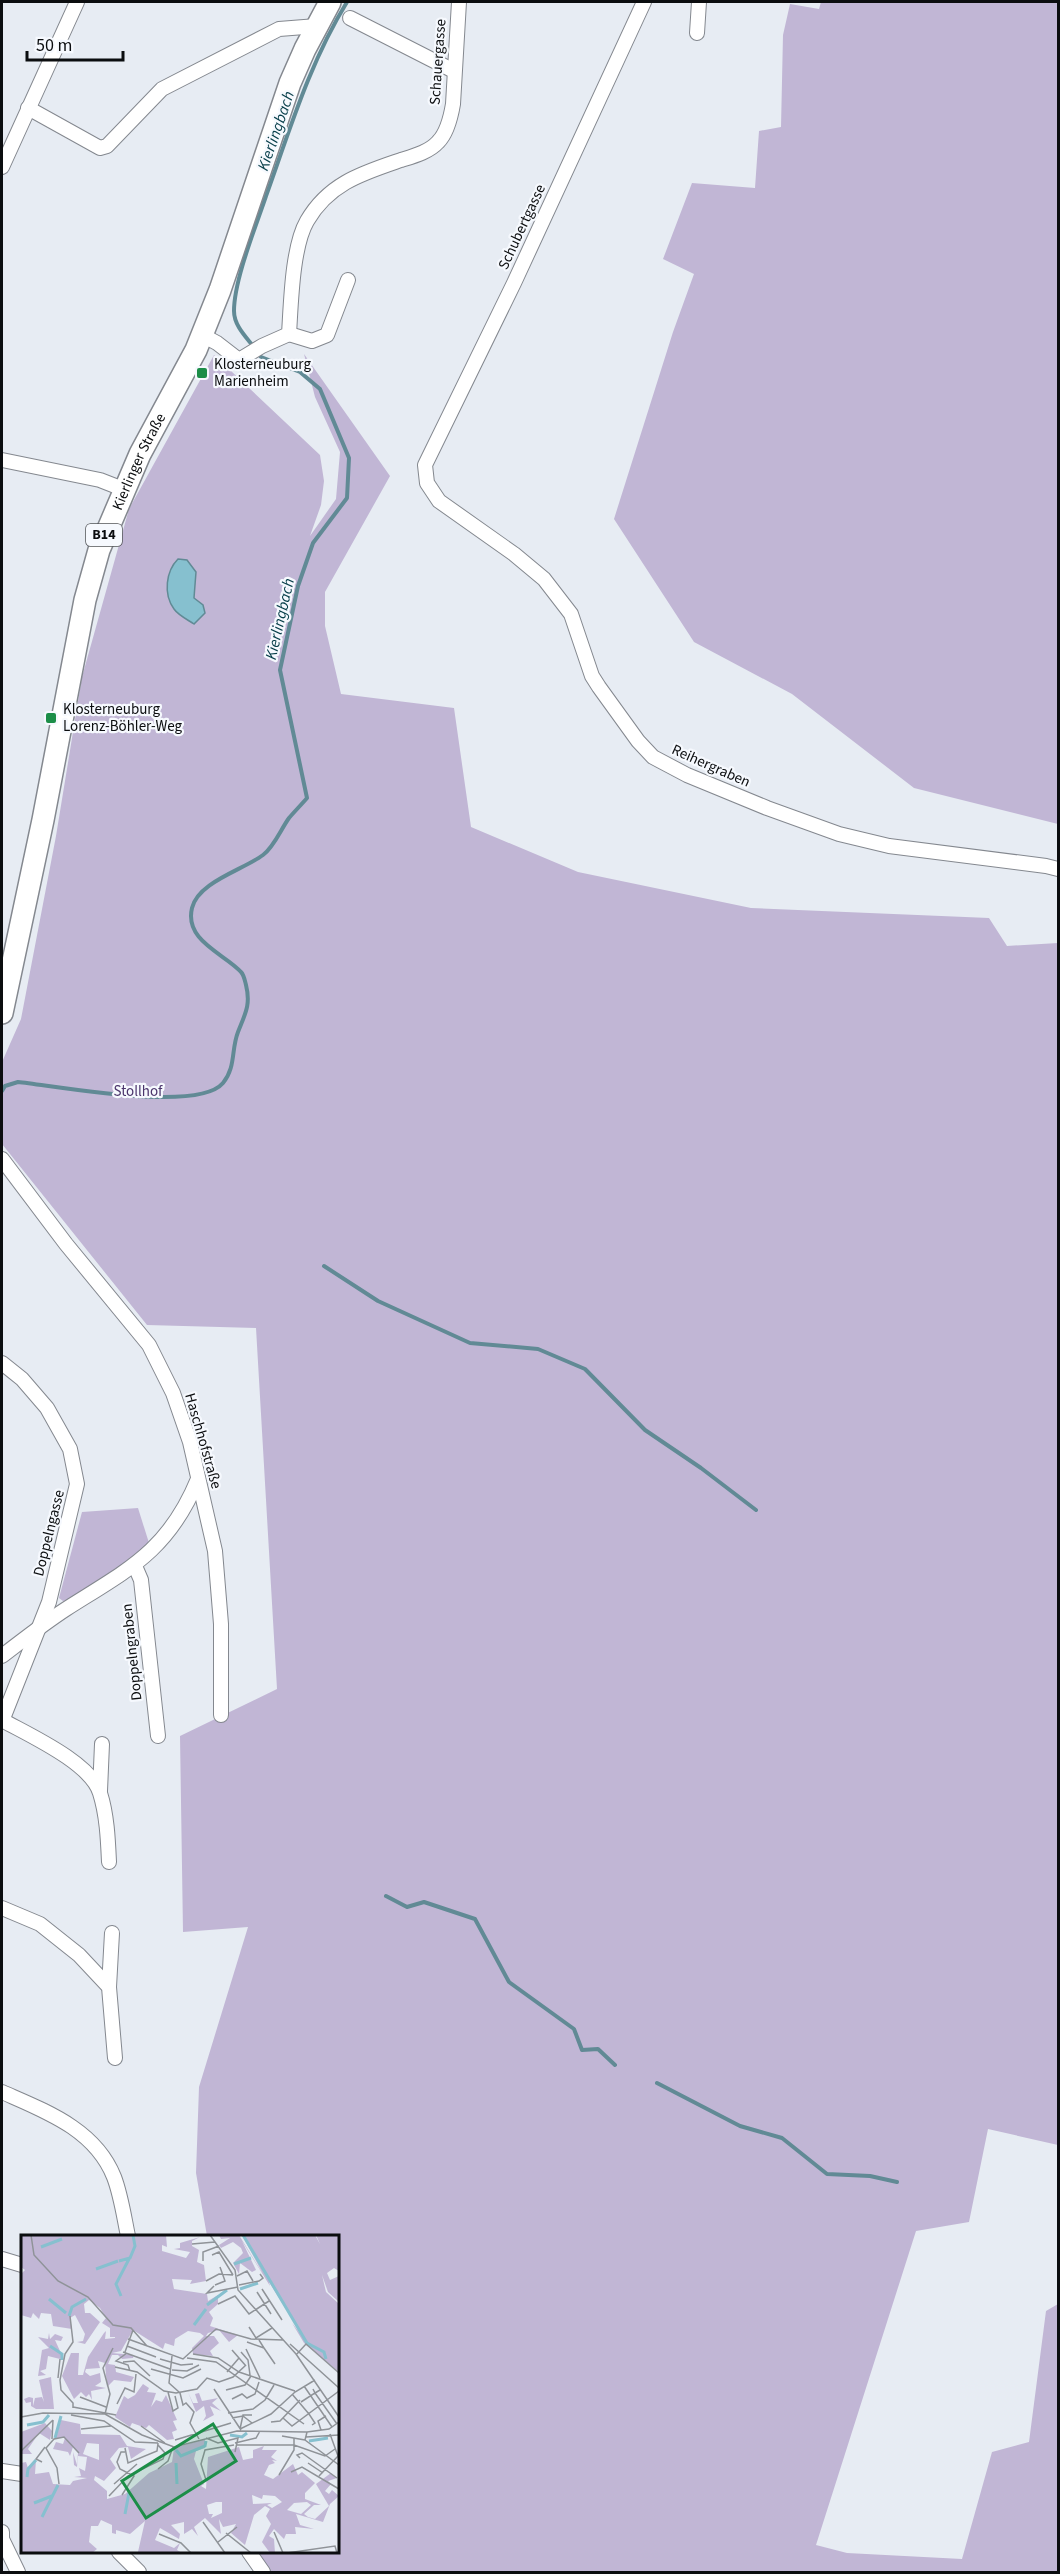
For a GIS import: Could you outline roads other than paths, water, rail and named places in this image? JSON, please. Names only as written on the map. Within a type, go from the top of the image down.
[{"type":"main road","name":"Kierlinger Straße","points":[[2,1013],[45,811],[85,600],[99,550],[123,489],[202,335],[220,290],[291,83],[330,2]]},
{"type":"street","points":[[2,167],[77,2]]},
{"type":"street","name":"Schauergasse","points":[[289,334],[292,281],[307,221],[321,203],[346,181],[422,154],[437,144],[450,118],[459,2]]},
{"type":"street","name":"Schubertgasse","points":[[424,465],[514,283],[644,2]]},
{"type":"street","points":[[697,33],[699,2]]},
{"type":"street","points":[[350,18],[454,71]]},
{"type":"street","points":[[28,108],[100,148],[107,146],[162,89],[279,29],[317,26]]},
{"type":"street","points":[[202,335],[239,360],[262,346],[289,334],[312,341],[327,334],[348,280]]},
{"type":"street","points":[[2,460],[100,480],[123,489]]},
{"type":"street","name":"Reihergraben","points":[[424,465],[427,483],[439,501],[514,554],[544,579],[571,614],[592,676],[638,741],[653,757],[687,775],[767,808],[839,834],[889,846],[1058,869]]},
{"type":"street","name":"Haschhofstraße","points":[[2,1159],[66,1244],[149,1345],[173,1393],[190,1442],[215,1551],[221,1624],[221,1715]]},
{"type":"street","name":"Doppelngasse","points":[[2,1363],[22,1379],[47,1408],[70,1449],[76,1469],[75,1500],[49,1602],[2,1720],[55,1749],[81,1767],[100,1791]]},
{"type":"street","points":[[2,1656],[39,1628],[135,1566],[173,1526],[188,1504],[198,1479]]},
{"type":"street","name":"Doppelngraben","points":[[135,1566],[141,1580],[158,1736]]},
{"type":"street","name":"Doppelngasse","points":[[102,1744],[100,1791],[110,1862]]},
{"type":"street","points":[[2,1908],[40,1924],[79,1955],[109,1987]]},
{"type":"street","points":[[112,1933],[109,1987],[115,2058]]},
{"type":"street","points":[[2,2092],[73,2126],[99,2152],[114,2177],[128,2235]]},
{"type":"street","points":[[2,2259],[21,2265]]},
{"type":"street","points":[[2,2471],[21,2474]]},
{"type":"street","points":[[2,2532],[2,2539],[18,2572]]},
{"type":"street","points":[[120,2553],[139,2572]]},
{"type":"street","points":[[250,2553],[263,2572]]},
{"type":"water","points":[[178,559],[187,560],[196,572],[194,598],[203,605],[205,613],[194,624],[176,611],[168,597],[167,583]]},
{"type":"waterway","name":"Kierlingbach","points":[[253,346],[240,330],[234,316],[241,269],[311,72],[347,2]]},
{"type":"waterway","name":"Kierlingbach","points":[[2,1091],[5,1086],[18,1082],[126,1095],[186,1096],[209,1092],[223,1083],[230,1071],[236,1039],[248,1004],[244,976],[200,938],[191,919],[192,908],[196,899],[212,884],[267,852],[289,818],[307,798],[280,670],[298,586],[313,543],[347,498],[349,458],[320,389],[300,372],[261,357],[258,352]]},
{"type":"waterway","points":[[324,1266],[378,1301],[470,1343],[538,1349],[585,1369],[645,1430],[701,1468],[756,1510]]},
{"type":"waterway","points":[[386,1896],[407,1907],[424,1902],[475,1919],[509,1982],[574,2029],[582,2050],[598,2049],[615,2065]]},
{"type":"waterway","points":[[657,2083],[740,2126],[782,2138],[827,2174],[870,2176],[897,2182]]},
{"type":"place","name":"Klosterneuburg Marienheim","points":[[202,373]]},
{"type":"place","name":"Klosterneuburg Lorenz-Böhler-Weg","points":[[51,718]]},
{"type":"park label","name":"Stollhof","points":[[138,1091]]}]
